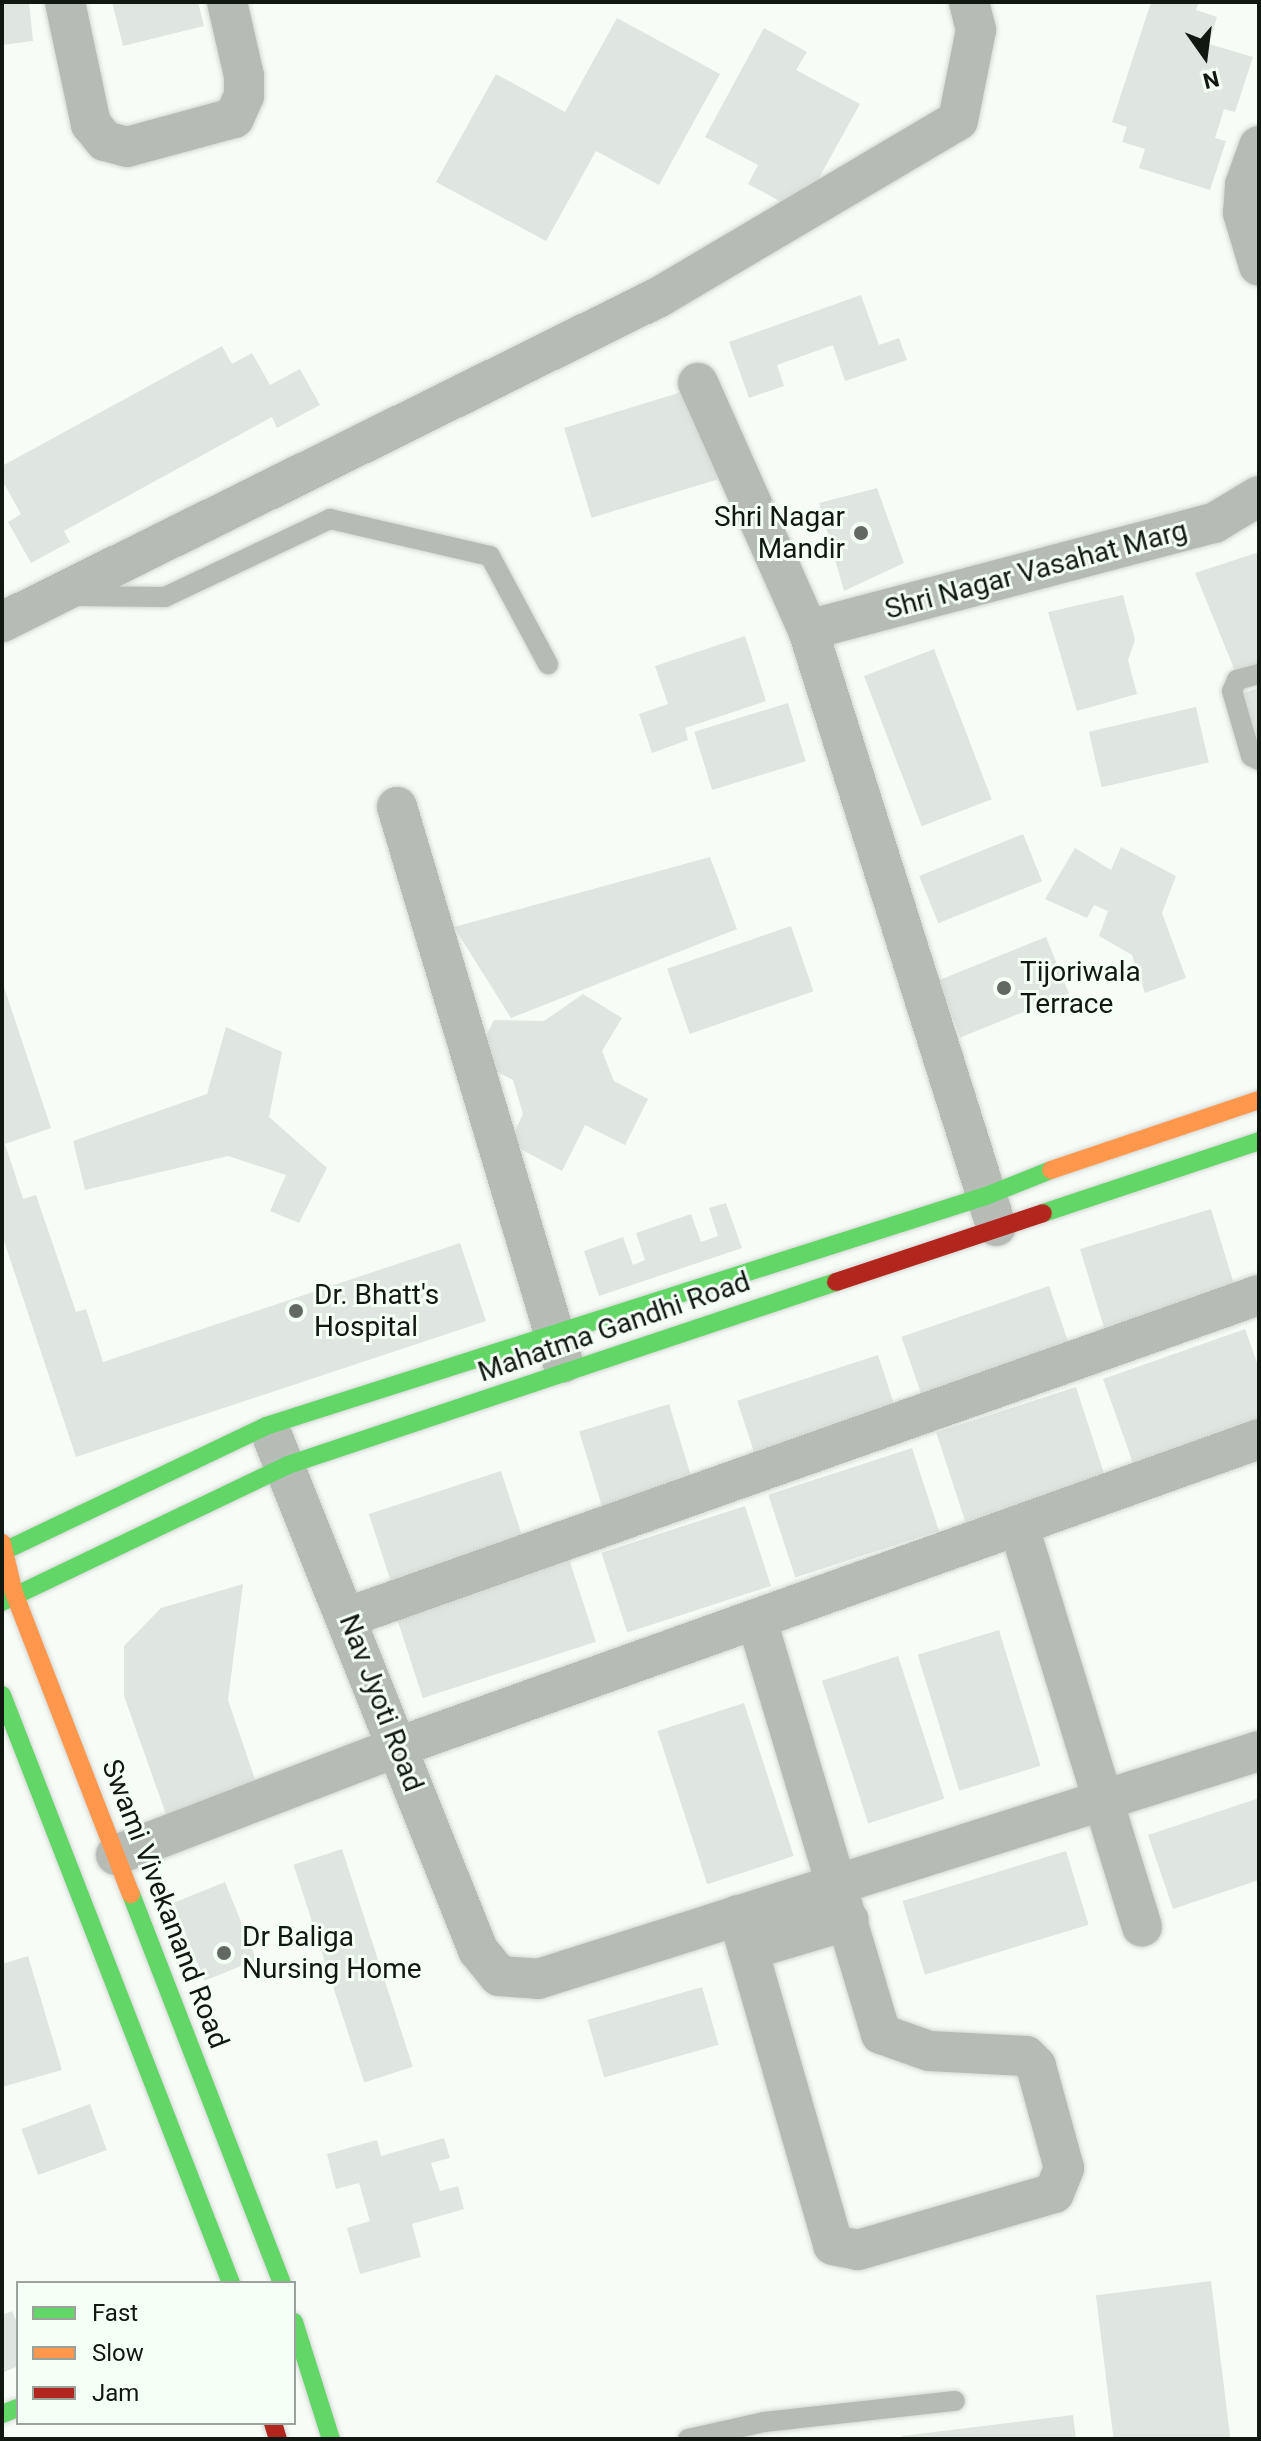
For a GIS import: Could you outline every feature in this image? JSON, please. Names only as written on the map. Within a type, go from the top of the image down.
[{"type":"main road","name":"Mahatma Gandhi Road","points":[[8,1597],[288,1465],[566,1370],[992,1213],[1117,1144],[1254,1102]]},
{"type":"main road","points":[[1254,1102],[1259,1140]]},
{"type":"main road","name":"Mahatma Gandhi Road","points":[[3,1549],[266,1426],[552,1333],[1259,1140]]},
{"type":"main road","name":"Swami Vivekanand Road","points":[[3,1549],[8,1597],[116,1855],[281,2281]]},
{"type":"main road","points":[[2,1695],[230,2281]]},
{"type":"main road","points":[[296,2328],[331,2439]]},
{"type":"street","points":[[65,2],[91,124],[105,141],[127,147],[234,118],[244,96],[244,76],[227,2]]},
{"type":"street","points":[[2,622],[60,596],[659,297],[958,120],[976,30],[969,2]]},
{"type":"street","points":[[1259,146],[1245,185],[1243,213],[1259,266]]},
{"type":"street","points":[[698,383],[808,630],[992,1213]]},
{"type":"street","name":"Shri Nagar Vasahat Marg","points":[[808,630],[1214,523],[1259,496]]},
{"type":"street","points":[[397,807],[552,1333],[566,1370]]},
{"type":"street","points":[[348,1617],[1259,1295]]},
{"type":"street","name":"Nav Jyoti Road","points":[[266,1426],[288,1465],[478,1950],[499,1976],[538,1979],[743,1933]]},
{"type":"street","points":[[116,1855],[398,1747],[1259,1439]]},
{"type":"street","points":[[1019,1527],[1142,1926]]},
{"type":"street","points":[[743,1933],[833,2245],[858,2250],[1054,2193],[1064,2168],[1036,2066],[1026,2056],[929,2051],[881,2034],[839,1883],[757,1620]]},
{"type":"street","points":[[743,1933],[839,1883],[1259,1751]]},
{"type":"street","points":[[743,1933],[849,1920]]},
{"type":"lane","points":[[60,596],[165,597],[330,519],[490,556],[548,664]]},
{"type":"lane","points":[[1259,674],[1237,680],[1232,691],[1251,756],[1259,760]]},
{"type":"lane","points":[[688,2439],[764,2422],[955,2401]]},
{"type":"building","points":[[29,2],[33,41],[2,45],[2,3]]},
{"type":"building","points":[[112,2],[198,2],[204,26],[123,46]]},
{"type":"building","points":[[1151,2],[1199,2],[1196,10],[1217,17],[1209,44],[1253,57],[1235,112],[1224,109],[1215,138],[1226,141],[1210,190],[1139,168],[1145,149],[1122,142],[1127,127],[1112,122]]},
{"type":"building","points":[[617,18],[720,74],[659,185],[596,151],[546,241],[436,182],[496,74],[565,112]]},
{"type":"building","points":[[764,28],[807,52],[796,70],[860,104],[800,212],[748,184],[758,165],[705,137]]},
{"type":"building","points":[[861,295],[879,345],[899,338],[907,360],[845,381],[833,345],[777,365],[784,386],[749,398],[729,342]]},
{"type":"building","points":[[222,346],[232,364],[252,353],[270,385],[300,369],[320,405],[277,428],[272,417],[64,531],[70,542],[31,563],[8,522],[21,514],[2,480],[2,466]]},
{"type":"building","points":[[698,387],[725,477],[592,518],[564,428]]},
{"type":"building","name":"Shri Nagar Mandir","points":[[877,488],[904,563],[844,591],[819,503]]},
{"type":"building","points":[[1259,552],[1259,667],[1235,671],[1195,573]]},
{"type":"building","points":[[1123,595],[1135,640],[1128,660],[1137,694],[1077,711],[1048,612]]},
{"type":"building","points":[[745,636],[766,701],[685,728],[688,740],[652,753],[639,714],[668,704],[655,666]]},
{"type":"building","points":[[934,649],[992,799],[922,826],[864,676]]},
{"type":"building","points":[[1259,688],[1259,748],[1258,748],[1243,693]]},
{"type":"building","points":[[788,703],[806,761],[712,790],[694,732]]},
{"type":"building","points":[[1196,707],[1209,763],[1102,787],[1089,732]]},
{"type":"building","points":[[1023,834],[1042,881],[938,923],[919,876]]},
{"type":"building","points":[[1121,847],[1176,876],[1162,913],[1186,978],[1145,993],[1132,955],[1099,936],[1108,911],[1094,905],[1087,918],[1045,899],[1075,848],[1111,870]]},
{"type":"building","points":[[710,857],[737,929],[511,1018],[454,927]]},
{"type":"building","points":[[791,926],[813,991],[690,1034],[667,969]]},
{"type":"building","name":"Tijoriwala Terrace","points":[[1046,937],[1069,994],[960,1037],[938,981]]},
{"type":"building","points":[[2,981],[51,1128],[5,1144],[23,1199],[36,1195],[76,1312],[86,1309],[103,1362],[460,1243],[486,1321],[76,1457],[2,1235]]},
{"type":"building","points":[[583,994],[622,1018],[602,1051],[614,1081],[648,1099],[625,1145],[585,1125],[562,1171],[509,1143],[523,1114],[513,1080],[474,1060],[494,1020],[544,1021]]},
{"type":"building","points":[[226,1027],[282,1052],[269,1117],[327,1168],[299,1223],[270,1211],[286,1175],[228,1156],[85,1190],[73,1141],[207,1094]]},
{"type":"building","points":[[726,1203],[742,1248],[599,1296],[584,1251],[623,1237],[633,1265],[645,1260],[636,1233],[691,1214],[701,1242],[718,1236],[709,1208]]},
{"type":"building","points":[[1211,1209],[1238,1296],[1107,1336],[1080,1249]]},
{"type":"building","points":[[1049,1286],[1070,1347],[922,1397],[901,1337]]},
{"type":"building","points":[[1245,1329],[1259,1368],[1259,1422],[1134,1466],[1103,1379]]},
{"type":"building","points":[[878,1355],[898,1418],[758,1464],[737,1401]]},
{"type":"building","points":[[1076,1387],[1105,1476],[965,1522],[936,1432]]},
{"type":"building","points":[[669,1404],[693,1482],[603,1510],[579,1431]]},
{"type":"building","points":[[912,1448],[939,1531],[795,1577],[768,1495]]},
{"type":"building","points":[[501,1471],[525,1546],[393,1589],[369,1514]]},
{"type":"building","points":[[745,1506],[771,1586],[627,1633],[601,1553]]},
{"type":"building","points":[[569,1559],[596,1642],[423,1698],[396,1615]]},
{"type":"building","points":[[243,1584],[228,1700],[257,1785],[167,1817],[124,1696],[124,1646],[161,1608]]},
{"type":"building","points":[[999,1630],[1041,1766],[959,1791],[918,1655]]},
{"type":"building","points":[[898,1656],[944,1799],[868,1823],[822,1681]]},
{"type":"building","points":[[744,1703],[794,1856],[707,1884],[657,1731]]},
{"type":"building","points":[[1259,1798],[1259,1880],[1173,1909],[1148,1835]]},
{"type":"building","points":[[342,1849],[413,2067],[364,2083],[293,1865]]},
{"type":"building","points":[[1066,1851],[1089,1925],[925,1975],[902,1901]]},
{"type":"building","points":[[225,1882],[256,1960],[205,1981],[173,1903]]},
{"type":"building","points":[[28,1956],[62,2070],[2,2087],[2,1964]]},
{"type":"building","points":[[702,1987],[719,2045],[604,2077],[588,2020]]},
{"type":"building","points":[[90,2104],[107,2150],[38,2175],[21,2129]]},
{"type":"building","points":[[444,2138],[450,2158],[431,2163],[440,2191],[458,2186],[464,2209],[412,2224],[421,2257],[360,2274],[347,2228],[370,2221],[359,2183],[336,2189],[327,2154],[377,2140],[381,2156]]},
{"type":"building","points":[[1211,2281],[1230,2439],[1114,2439],[1096,2295]]},
{"type":"building","points":[[12,2311],[16,2320],[16,2367],[2,2373],[2,2315]]},
{"type":"building","points":[[1073,2415],[1076,2439],[902,2439],[902,2436]]},
{"type":"traffic: fast","points":[[1043,1213],[1259,1141]]},
{"type":"traffic: fast","points":[[2,1552],[266,1426],[986,1196],[1051,1170]]},
{"type":"traffic: fast","points":[[2,1602],[288,1465],[836,1282]]},
{"type":"traffic: fast","points":[[2,1695],[230,2281]]},
{"type":"traffic: fast","points":[[131,1894],[281,2281]]},
{"type":"traffic: fast","points":[[296,2328],[331,2439]]},
{"type":"traffic: fast","points":[[2,2414],[16,2409]]},
{"type":"traffic: slow","points":[[1051,1170],[1259,1100]]},
{"type":"traffic: slow","points":[[2,1543],[14,1593],[131,1894]]},
{"type":"traffic: jam","points":[[836,1282],[1043,1213]]},
{"type":"traffic: jam","points":[[274,2425],[278,2439]]},
{"type":"place","name":"Shri Nagar Mandir","points":[[861,533]]},
{"type":"place","name":"Tijoriwala Terrace","points":[[1004,988]]},
{"type":"place","name":"Dr. Bhatt's Hospital","points":[[296,1311]]},
{"type":"place","name":"Dr Baliga Nursing Home","points":[[224,1953]]}]
